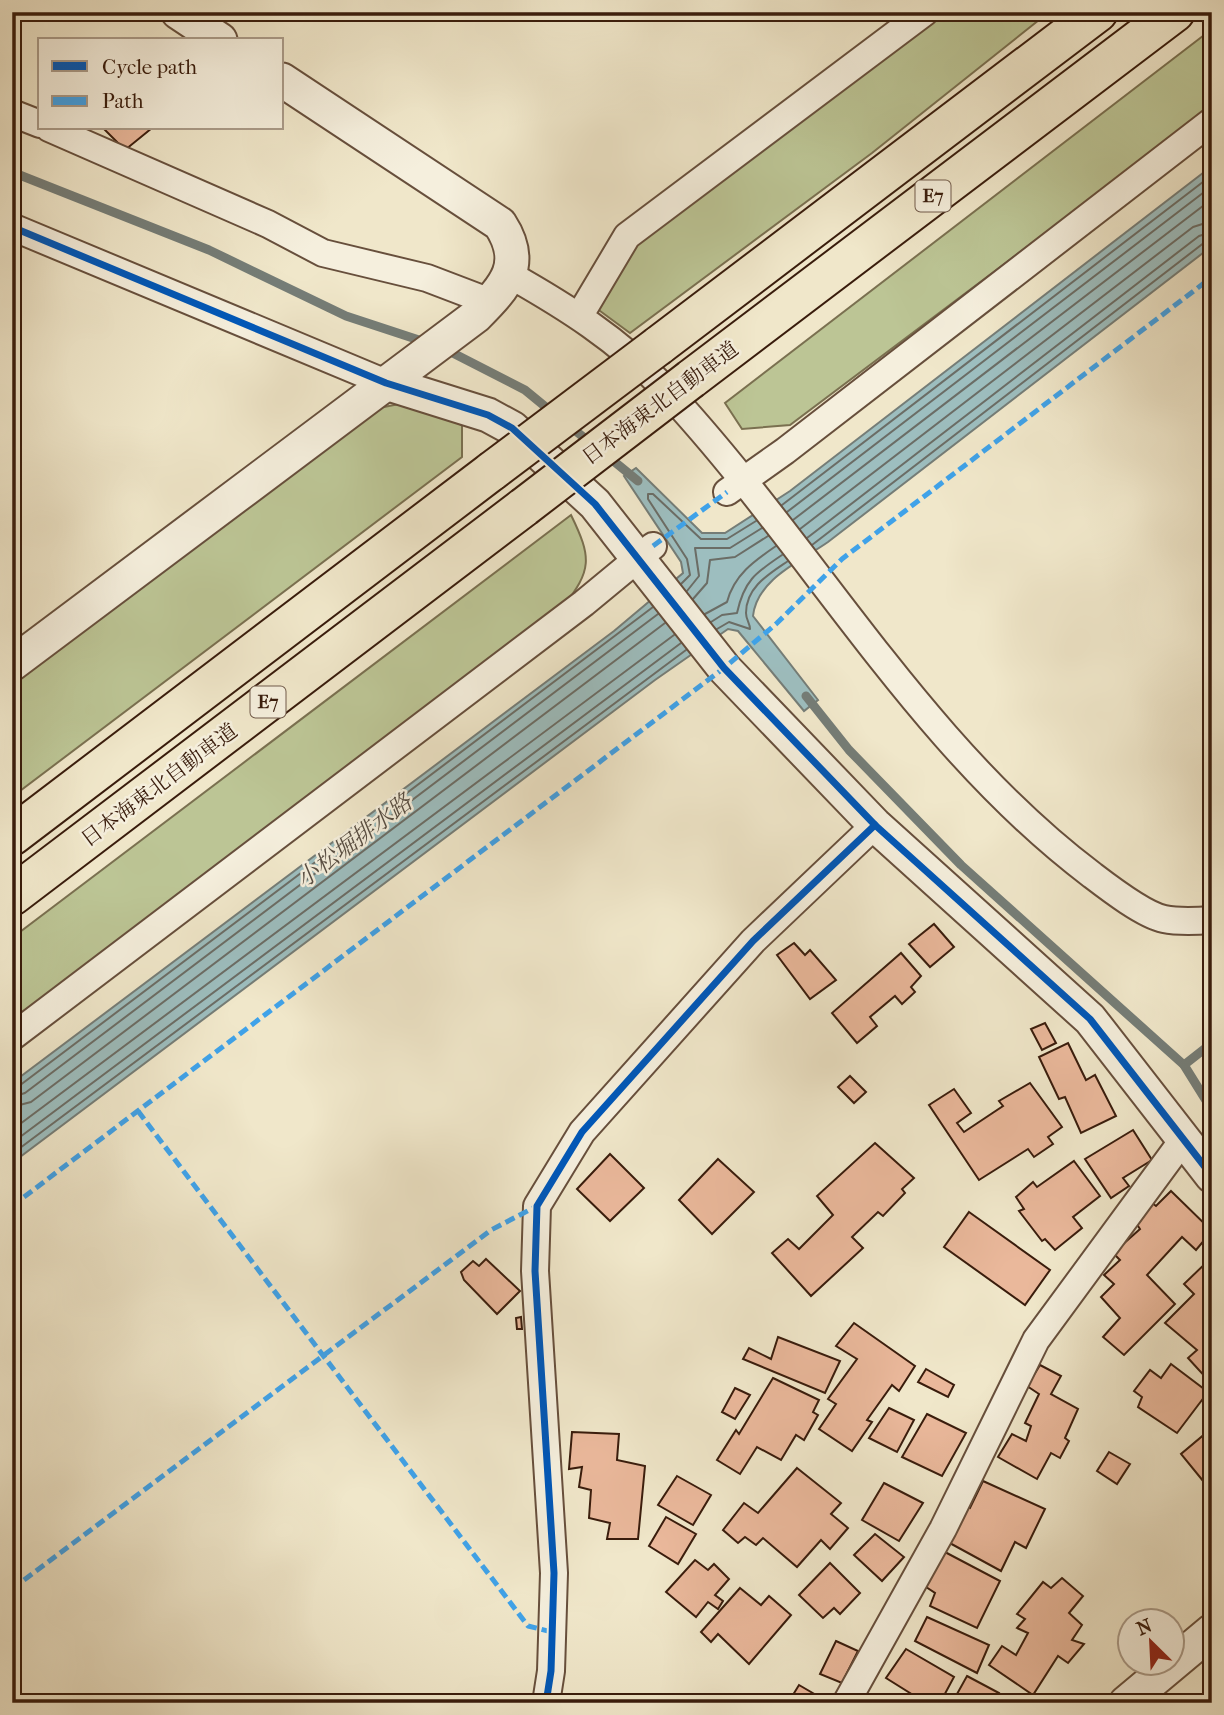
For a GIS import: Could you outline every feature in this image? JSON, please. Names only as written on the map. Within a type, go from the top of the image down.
[{"type":"highway","name":"E7","points":[[12,836],[1098,12]]},
{"type":"highway","name":"日本海東北自動車道","points":[[12,896],[1175,12]]},
{"type":"street","points":[[178,12],[217,38]]},
{"type":"street","points":[[580,315],[627,236],[925,12]]},
{"type":"street","points":[[12,664],[483,309],[510,275],[514,254],[500,223],[284,81]]},
{"type":"street","points":[[12,113],[38,123]]},
{"type":"street","points":[[743,489],[1212,121]]},
{"type":"street","points":[[54,130],[268,224],[323,253],[427,278],[483,309]]},
{"type":"street","points":[[12,227],[398,375],[512,428],[595,504],[648,560],[712,652],[875,825],[1090,1020],[1212,1176]]},
{"type":"street","points":[[510,275],[580,315],[661,385],[743,489],[812,569],[874,652],[938,727],[1061,851],[1111,890],[1163,919],[1212,920]]},
{"type":"street","points":[[12,1037],[541,636],[648,560]]},
{"type":"street","points":[[546,1703],[551,1671],[554,1573],[536,1271],[537,1206],[591,1122],[753,941],[875,825]]},
{"type":"street","points":[[846,1703],[943,1529],[1037,1340],[1183,1140]]},
{"type":"street","points":[[1126,1703],[1212,1632]]},
{"type":"green space","points":[[922,12],[1049,12],[872,153],[630,333],[596,308],[619,248]]},
{"type":"green space","points":[[1212,29],[1212,108],[790,425],[742,429],[725,403]]},
{"type":"green space","points":[[409,402],[462,425],[462,457],[12,797],[12,677],[364,411]]},
{"type":"green space","points":[[571,515],[583,542],[586,563],[579,583],[563,607],[12,1022],[12,938]]},
{"type":"water","name":"小松堀排水路","points":[[1212,166],[1212,246],[828,542],[771,581],[756,603],[753,616],[818,700],[804,711],[738,631],[728,629],[655,680],[12,1163],[12,1083],[614,631],[683,573],[681,562],[624,476],[636,468],[702,533],[725,533],[790,491]]},
{"type":"building","points":[[105,130],[150,130],[125,150]]},
{"type":"building","points":[[934,924],[954,947],[930,967],[909,944]]},
{"type":"building","points":[[794,943],[805,955],[810,950],[836,980],[810,999],[777,955]]},
{"type":"building","points":[[901,953],[921,976],[911,987],[915,992],[902,1004],[895,996],[870,1017],[877,1026],[857,1043],[832,1013]]},
{"type":"building","points":[[1045,1023],[1056,1043],[1042,1050],[1031,1029]]},
{"type":"building","points":[[1068,1043],[1086,1080],[1095,1075],[1116,1116],[1081,1133],[1065,1097],[1059,1099],[1039,1057]]},
{"type":"building","points":[[850,1076],[866,1092],[854,1103],[838,1087]]},
{"type":"building","points":[[1030,1083],[1062,1127],[1048,1137],[1053,1144],[1034,1157],[1028,1149],[979,1180],[929,1105],[954,1089],[971,1113],[957,1123],[964,1132],[1003,1106],[999,1101]]},
{"type":"building","points":[[1133,1130],[1152,1160],[1123,1178],[1129,1186],[1111,1198],[1085,1159]]},
{"type":"building","points":[[875,1143],[914,1178],[902,1189],[905,1193],[883,1216],[878,1212],[852,1237],[863,1248],[811,1296],[772,1253],[788,1239],[799,1249],[833,1215],[817,1196]]},
{"type":"building","points":[[610,1154],[644,1188],[610,1221],[577,1189]]},
{"type":"building","points":[[718,1159],[754,1192],[712,1234],[679,1200]]},
{"type":"building","points":[[1074,1161],[1100,1196],[1073,1217],[1082,1228],[1055,1250],[1045,1239],[1042,1241],[1019,1211],[1024,1209],[1016,1197],[1033,1182],[1037,1187]]},
{"type":"building","points":[[1171,1191],[1212,1231],[1196,1250],[1182,1237],[1147,1275],[1175,1304],[1124,1355],[1103,1337],[1120,1318],[1101,1297],[1114,1284],[1104,1275],[1120,1260],[1113,1253],[1140,1229],[1134,1220],[1151,1202],[1156,1206]]},
{"type":"building","points":[[969,1212],[1050,1270],[1025,1305],[944,1247]]},
{"type":"building","points":[[486,1259],[520,1291],[497,1314],[464,1280],[461,1272],[473,1261],[479,1266]]},
{"type":"building","points":[[1210,1259],[1212,1377],[1208,1380],[1188,1358],[1197,1350],[1165,1323],[1194,1294],[1184,1284]]},
{"type":"building","points":[[521,1317],[522,1329],[517,1329],[516,1318]]},
{"type":"building","points":[[854,1323],[915,1366],[899,1391],[892,1385],[867,1420],[872,1422],[852,1451],[819,1429],[836,1404],[828,1399],[857,1359],[836,1346]]},
{"type":"building","points":[[778,1337],[840,1361],[825,1393],[743,1359],[749,1348],[771,1359]]},
{"type":"building","points":[[1171,1364],[1208,1392],[1177,1433],[1138,1407],[1142,1397],[1134,1391],[1150,1370],[1161,1378]]},
{"type":"building","points":[[1040,1365],[1061,1376],[1051,1394],[1078,1409],[1065,1438],[1069,1441],[1060,1458],[1051,1453],[1037,1479],[998,1457],[1012,1434],[1026,1441],[1031,1426],[1025,1423],[1039,1394],[1027,1386]]},
{"type":"building","points":[[926,1369],[954,1385],[948,1397],[918,1382]]},
{"type":"building","points":[[773,1378],[819,1400],[813,1412],[818,1415],[804,1440],[796,1435],[781,1460],[757,1447],[740,1474],[717,1460],[736,1430],[739,1434]]},
{"type":"building","points":[[735,1388],[750,1395],[735,1419],[722,1412]]},
{"type":"building","points":[[889,1408],[914,1420],[897,1452],[869,1438]]},
{"type":"building","points":[[927,1414],[966,1433],[942,1476],[902,1457]]},
{"type":"building","points":[[1212,1428],[1212,1484],[1208,1487],[1181,1454]]},
{"type":"building","points":[[572,1432],[619,1434],[617,1460],[645,1466],[638,1539],[607,1539],[610,1523],[589,1518],[591,1490],[579,1487],[582,1467],[569,1469]]},
{"type":"building","points":[[1109,1452],[1130,1464],[1117,1484],[1097,1471]]},
{"type":"building","points":[[797,1468],[841,1503],[831,1514],[848,1528],[830,1549],[821,1540],[797,1567],[763,1538],[756,1545],[745,1537],[738,1543],[723,1530],[744,1503],[758,1513]]},
{"type":"building","points":[[677,1476],[711,1495],[693,1525],[658,1505]]},
{"type":"building","points":[[983,1481],[1045,1509],[1026,1548],[1015,1542],[1001,1571],[946,1541],[964,1505],[970,1508]]},
{"type":"building","points":[[884,1483],[923,1503],[899,1541],[862,1520]]},
{"type":"building","points":[[666,1517],[696,1534],[678,1564],[649,1546]]},
{"type":"building","points":[[875,1534],[904,1557],[882,1581],[854,1555]]},
{"type":"building","points":[[943,1551],[1000,1581],[977,1628],[930,1606],[935,1593],[926,1587]]},
{"type":"building","points":[[695,1560],[708,1570],[714,1564],[729,1579],[715,1595],[723,1601],[718,1609],[708,1602],[696,1617],[666,1592]]},
{"type":"building","points":[[830,1563],[860,1593],[840,1614],[834,1608],[823,1618],[799,1595]]},
{"type":"building","points":[[1062,1578],[1083,1596],[1069,1613],[1082,1625],[1072,1640],[1084,1644],[1068,1663],[1058,1656],[1033,1695],[989,1665],[1002,1646],[1016,1655],[1028,1633],[1017,1628],[1025,1619],[1017,1614],[1043,1582],[1051,1588]]},
{"type":"building","points":[[740,1588],[761,1605],[769,1596],[791,1615],[749,1664],[718,1634],[711,1642],[701,1632]]},
{"type":"building","points":[[927,1617],[989,1645],[977,1673],[915,1641]]},
{"type":"building","points":[[836,1641],[858,1651],[842,1683],[820,1674]]},
{"type":"building","points":[[906,1649],[954,1677],[940,1703],[926,1703],[886,1678]]},
{"type":"building","points":[[967,1676],[999,1693],[996,1700],[1000,1703],[952,1703]]},
{"type":"building","points":[[799,1685],[828,1702],[788,1703]]},
{"type":"waterway","points":[[12,172],[209,250],[346,316],[425,342]]},
{"type":"waterway","points":[[445,349],[525,390],[553,413]]},
{"type":"waterway","points":[[567,424],[592,444]]},
{"type":"waterway","points":[[605,454],[638,481]]},
{"type":"waterway","points":[[806,696],[849,750],[961,865],[1184,1065],[1212,1110]]},
{"type":"waterway","points":[[1184,1065],[1212,1043]]},
{"type":"marked path","points":[[12,1206],[724,668],[776,624],[842,559],[1212,277]]},
{"type":"marked path","points":[[653,546],[727,492]]},
{"type":"marked path","points":[[138,1111],[528,1626],[552,1632]]},
{"type":"marked path","points":[[12,1589],[491,1230],[537,1206]]},
{"type":"cycle path","points":[[12,227],[386,383],[488,415],[512,428],[595,504],[724,668],[875,825],[1090,1019],[1212,1176]]},
{"type":"cycle path","points":[[546,1703],[551,1671],[554,1573],[535,1271],[537,1206],[582,1132],[753,941],[875,825]]}]
